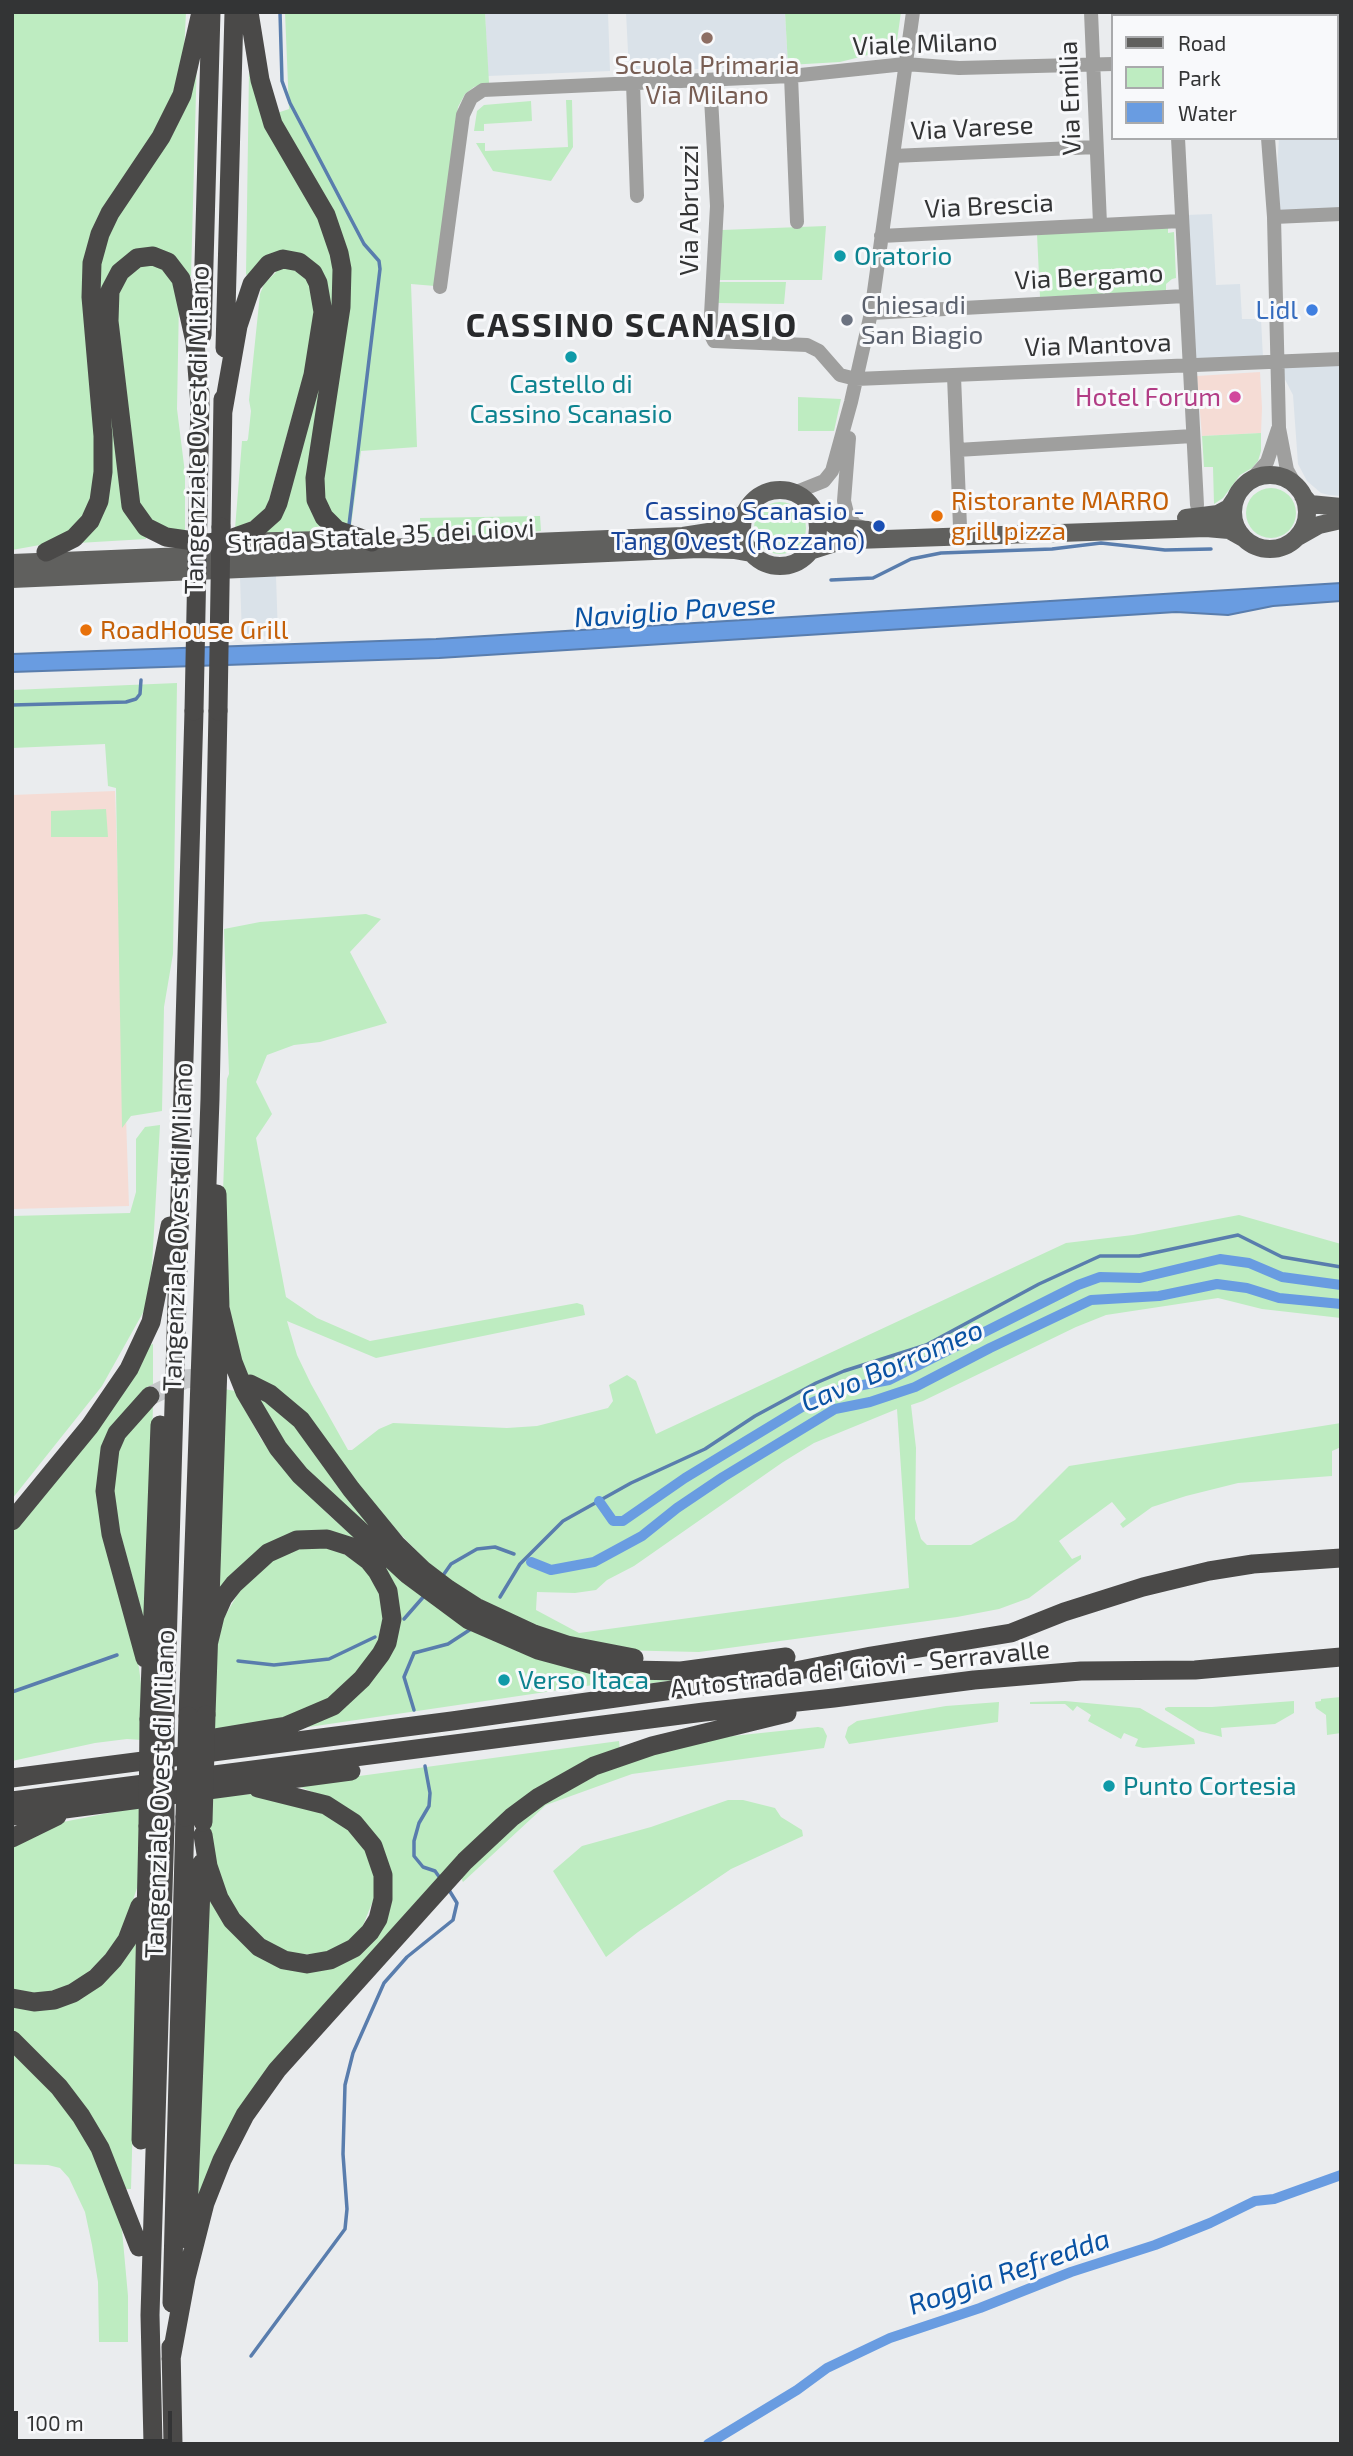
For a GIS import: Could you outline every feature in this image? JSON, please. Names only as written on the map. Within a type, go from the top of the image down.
[{"type":"highway","points":[[46,552],[74,538],[90,521],[99,501],[103,472],[103,436],[91,297],[92,263],[110,213],[161,138],[182,95],[201,12]]},
{"type":"highway","name":"Tangenziale Ovest di Milano","points":[[153,2444],[150,2344],[155,2113],[157,1718],[181,1151],[211,12]]},
{"type":"highway","name":"Tangenziale Ovest di Milano","points":[[173,2444],[171,2359],[197,1825],[223,411],[234,12]]},
{"type":"highway","points":[[249,12],[260,79],[273,124],[326,215],[342,269],[341,307],[314,478],[316,500],[324,517],[337,530],[372,542]]},
{"type":"highway","points":[[200,405],[195,342],[181,279],[168,262],[153,256],[137,258],[120,272],[110,291],[109,321],[131,506],[146,527],[166,537],[208,543],[255,530],[273,514],[278,503],[313,375],[323,312],[318,283],[313,273],[299,261],[283,259],[269,264],[252,284],[238,326],[223,411]]},
{"type":"highway","points":[[208,1645],[220,1308],[218,1215],[210,1099]]},
{"type":"highway","points":[[12,1521],[90,1426],[129,1369],[151,1322],[181,1151]]},
{"type":"highway","points":[[150,1680],[168,1235]]},
{"type":"highway","points":[[220,1308],[233,1362],[245,1392],[260,1420],[292,1466],[335,1510],[407,1574],[469,1620],[538,1650],[601,1667],[681,1671],[786,1657]]},
{"type":"highway","points":[[250,1384],[270,1394],[301,1420],[351,1489],[396,1544],[423,1570],[476,1607],[534,1634],[567,1646],[631,1658],[689,1661],[871,1656]]},
{"type":"highway","points":[[150,1396],[117,1433],[110,1449],[105,1491],[111,1535],[150,1680],[157,1718]]},
{"type":"highway","points":[[14,1778],[89,1758],[273,1729],[318,1714],[348,1693],[382,1654],[387,1643],[392,1619],[388,1591],[369,1561],[349,1546],[327,1539],[296,1540],[268,1553],[234,1584],[223,1598],[215,1616],[197,1716]]},
{"type":"highway","name":"Autostrada dei Giovi - Serravalle","points":[[14,1778],[765,1677],[1011,1633],[1143,1587],[1209,1571],[1253,1564],[1341,1558]]},
{"type":"highway","name":"Autostrada dei Giovi - Serravalle","points":[[12,1801],[704,1712],[974,1681],[1081,1671],[1195,1670],[1341,1657]]},
{"type":"highway","points":[[171,2359],[186,2278],[205,2203],[222,2160],[245,2115],[277,2070],[465,1861],[504,1824],[539,1797],[574,1776],[623,1755],[676,1739],[768,1718],[834,1698]]},
{"type":"highway","points":[[12,1816],[619,1734],[704,1712]]},
{"type":"highway","points":[[197,1825],[219,1898],[232,1920],[259,1947],[284,1960],[307,1964],[345,1954],[362,1941],[377,1919],[384,1887],[380,1860],[368,1840],[354,1823],[326,1805],[247,1785]]},
{"type":"highway","points":[[12,1838],[71,1810]]},
{"type":"highway","points":[[12,1998],[34,2002],[54,2000],[74,1993],[96,1978],[113,1960],[127,1940],[137,1918],[156,1825]]},
{"type":"highway","points":[[186,2278],[197,1825]]},
{"type":"highway","points":[[146,1877],[139,2247],[150,2344]]},
{"type":"highway","points":[[12,2040],[59,2087],[81,2116],[100,2148],[139,2247]]},
{"type":"main road","points":[[813,510],[818,531],[810,551],[800,561],[787,566],[774,566],[751,553],[742,534],[745,513],[751,503],[760,496],[783,490],[805,500],[813,510],[838,527],[871,530],[1206,517],[1225,510],[1250,481],[1271,475],[1286,479],[1310,504],[1341,507]]},
{"type":"main road","points":[[1293,540],[1302,530],[1306,519],[1306,506],[1299,491]]},
{"type":"main road","points":[[1235,499],[1233,519],[1245,539]]},
{"type":"main road","name":"Strada Statale 35 dei Giovi","points":[[12,563],[700,534],[715,531],[745,513]]},
{"type":"main road","points":[[810,551],[856,540],[1206,528],[1229,530],[1257,547],[1269,549],[1280,547],[1312,528],[1341,520]]},
{"type":"main road","points":[[12,554],[296,539],[507,544]]},
{"type":"main road","name":"Strada Statale 35 dei Giovi","points":[[12,579],[699,548],[751,553]]},
{"type":"street","points":[[794,493],[824,481],[832,471],[851,402],[871,313],[913,12]]},
{"type":"street","name":"Via Emilia","points":[[1091,12],[1100,224]]},
{"type":"street","name":"Viale Milano","points":[[440,286],[463,116],[471,98],[477,93],[490,89],[791,76],[905,64],[959,68],[1112,64]]},
{"type":"street","points":[[791,76],[797,222]]},
{"type":"street","name":"Via Abruzzi","points":[[710,80],[717,206],[710,333],[712,339],[719,342],[807,345],[818,351],[840,375],[856,379]]},
{"type":"street","points":[[633,83],[637,196]]},
{"type":"street","points":[[1178,140],[1197,505]]},
{"type":"street","points":[[1268,140],[1274,217],[1279,428],[1287,470],[1299,491]]},
{"type":"street","name":"Via Varese","points":[[892,156],[1096,147]]},
{"type":"street","points":[[1274,217],[1341,215]]},
{"type":"street","name":"Via Brescia","points":[[881,236],[1181,221]]},
{"type":"street","name":"Via Bergamo","points":[[871,313],[1185,296]]},
{"type":"street","name":"Via Mantova","points":[[856,379],[1341,359]]},
{"type":"street","points":[[954,376],[960,527]]},
{"type":"street","points":[[851,402],[844,501],[847,513],[855,525],[871,530]]},
{"type":"street","points":[[1250,481],[1270,455],[1279,428]]},
{"type":"street","points":[[957,450],[1193,436]]},
{"type":"shaded area","points":[[485,12],[608,12],[610,71],[488,76]]},
{"type":"shaded area","name":"Scuola Primaria Via Milano","points":[[626,12],[785,12],[788,65],[629,72]]},
{"type":"shaded area","points":[[1184,12],[1242,12],[1240,14]]},
{"type":"shaded area","points":[[1341,12],[1341,40],[1339,14],[1280,14]]},
{"type":"shaded area","points":[[1339,60],[1341,214],[1274,217],[1279,140],[1339,140]]},
{"type":"shaded area","points":[[1212,214],[1216,285],[1240,284],[1242,319],[1261,319],[1263,358],[1193,361],[1186,215]]},
{"type":"shaded area","points":[[1341,359],[1341,496],[1321,493],[1307,481],[1298,464],[1293,395],[1276,362]]},
{"type":"shaded area","points":[[1260,372],[1261,433],[1202,436],[1197,376]]},
{"type":"shaded area","points":[[276,576],[278,636],[242,637],[240,577]]},
{"type":"shaded area","points":[[115,791],[129,1206],[12,1209],[12,795]]},
{"type":"green space","points":[[12,12],[186,12],[184,52],[169,107],[102,214],[96,472],[90,503],[75,527],[51,543],[12,550]]},
{"type":"green space","points":[[285,12],[485,12],[489,83],[474,87],[465,94],[458,107],[435,286],[411,284],[417,447],[361,451],[351,526],[332,518],[320,489],[348,272],[274,114],[289,109]]},
{"type":"green space","points":[[785,12],[901,12],[896,48],[840,62],[788,65]]},
{"type":"green space","points":[[197,56],[191,276],[187,278],[158,253],[102,297],[146,539],[78,543],[98,516],[96,299],[101,247]]},
{"type":"green space","points":[[249,71],[322,220],[337,280],[310,473],[328,531],[265,535],[328,316],[301,258],[246,275]]},
{"type":"green space","points":[[566,100],[572,100],[573,147],[551,181],[493,171],[476,143],[485,143],[485,151],[568,147]]},
{"type":"green space","points":[[531,101],[532,121],[484,124],[484,131],[474,131],[477,111],[484,105]]},
{"type":"green space","points":[[826,226],[822,280],[719,280],[722,230]]},
{"type":"green space","points":[[1168,228],[1168,233],[1174,232],[1176,278],[1166,284],[1166,291],[1040,297],[1037,234]]},
{"type":"green space","points":[[157,264],[174,280],[179,301],[177,409],[185,473],[185,532],[165,528],[153,522],[140,510],[115,294],[134,267]]},
{"type":"green space","points":[[292,268],[309,280],[314,295],[314,338],[265,514],[235,529],[242,441],[248,439],[251,411],[249,400],[260,294],[276,269]]},
{"type":"green space","points":[[719,282],[786,282],[784,304],[718,303]]},
{"type":"green space","points":[[798,397],[841,399],[834,431],[798,431]]},
{"type":"green space","points":[[1261,433],[1258,461],[1240,475],[1223,498],[1214,504],[1213,467],[1204,467],[1202,436]]},
{"type":"green space","points":[[1271,488],[1289,495],[1296,513],[1289,531],[1271,538],[1253,531],[1246,513],[1253,495]]},
{"type":"green space","points":[[780,502],[790,504],[798,510],[804,518],[804,538],[798,546],[790,552],[780,554],[770,552],[762,546],[756,538],[754,528],[756,518],[762,510],[770,504]]},
{"type":"green space","points":[[540,516],[541,531],[421,538],[420,518]]},
{"type":"green space","points":[[177,683],[173,954],[164,1007],[162,1111],[131,1116],[122,1128],[116,788],[108,786],[105,744],[12,748],[12,690]]},
{"type":"green space","points":[[106,809],[108,837],[51,837],[51,811]]},
{"type":"green space","points":[[366,914],[381,919],[350,952],[387,1023],[320,1042],[294,1045],[267,1055],[256,1082],[272,1114],[256,1138],[286,1297],[317,1318],[370,1341],[577,1303],[583,1305],[585,1315],[376,1358],[287,1321],[297,1355],[348,1450],[393,1423],[507,1428],[537,1426],[608,1408],[613,1401],[609,1385],[627,1375],[636,1381],[656,1434],[1066,1243],[1133,1235],[1239,1215],[1341,1244],[1341,1318],[1262,1309],[1218,1298],[1106,1315],[911,1405],[916,1448],[915,1519],[921,1539],[927,1545],[971,1545],[1015,1520],[1069,1466],[1341,1423],[1341,1447],[1332,1451],[1332,1476],[1238,1483],[1152,1507],[1123,1528],[1120,1524],[1126,1519],[1112,1502],[1059,1541],[1072,1559],[1081,1555],[1081,1559],[1029,1598],[999,1609],[699,1652],[613,1650],[542,1632],[445,1580],[247,1377],[236,1351],[221,1248],[229,1074],[224,929],[260,922]],"holes":[[[897,1409],[909,1588],[579,1633],[536,1610],[537,1592],[575,1593],[596,1590],[607,1580],[634,1566],[814,1443]]]},
{"type":"green space","points":[[160,1125],[152,1266],[145,1309],[102,1386],[12,1499],[12,1216],[130,1213],[136,1192],[136,1139],[145,1127]]},
{"type":"green space","points":[[153,1344],[153,1389],[100,1460],[139,1668],[142,1740],[95,1743],[12,1761],[12,1530],[149,1345]]},
{"type":"green space","points":[[219,1388],[235,1391],[261,1439],[290,1476],[330,1516],[411,1586],[675,1680],[600,1684],[302,1728],[369,1682],[391,1581],[303,1531],[219,1595]]},
{"type":"green space","points":[[266,1399],[295,1424],[379,1538],[309,1480],[256,1401]]},
{"type":"green space","points":[[153,1404],[147,1631],[111,1499],[120,1442]]},
{"type":"green space","points":[[306,1543],[347,1552],[376,1581],[383,1603],[381,1638],[363,1670],[332,1697],[303,1713],[212,1732],[211,1680],[222,1621],[243,1585],[264,1563]]},
{"type":"green space","points":[[1341,1697],[1341,1733],[1327,1735],[1326,1715],[1316,1708],[1315,1702]]},
{"type":"green space","points":[[1065,1701],[1140,1708],[1194,1739],[1195,1744],[1143,1748],[1135,1746],[1138,1739],[1124,1733],[1121,1739],[1088,1721],[1091,1715],[1077,1706],[1073,1711],[1065,1704],[1030,1704]]},
{"type":"green space","points":[[1294,1701],[1294,1713],[1275,1724],[1221,1728],[1222,1737],[1199,1731],[1165,1710],[1168,1707]]},
{"type":"green space","points":[[999,1702],[998,1722],[849,1744],[845,1737],[848,1727],[857,1721],[946,1706]]},
{"type":"green space","points":[[823,1728],[827,1736],[824,1748],[632,1774],[546,1805],[463,1882],[460,1876],[538,1805],[617,1763],[723,1737]]},
{"type":"green space","points":[[619,1741],[620,1750],[538,1790],[274,2064],[198,2201],[202,1891],[265,1960],[360,1952],[392,1876],[333,1800],[300,1787],[300,1784]]},
{"type":"green space","points":[[265,1793],[285,1798],[340,1821],[369,1853],[376,1872],[376,1893],[362,1928],[354,1938],[321,1955],[279,1953],[229,1905],[208,1852],[208,1797]]},
{"type":"green space","points":[[728,1800],[743,1800],[775,1808],[781,1817],[802,1830],[803,1836],[731,1869],[606,1957],[553,1871],[582,1846],[651,1827]]},
{"type":"green space","points":[[139,1807],[139,1882],[124,1927],[112,1947],[73,1986],[52,1993],[28,1995],[12,1989],[12,1848],[30,1834],[58,1823]]},
{"type":"green space","points":[[138,1936],[131,2189],[124,2189],[12,2032],[12,2002],[48,2007]]},
{"type":"green space","points":[[12,2050],[51,2089],[81,2127],[105,2177],[122,2230],[128,2296],[128,2342],[99,2342],[98,2282],[92,2245],[85,2212],[69,2178],[60,2168],[48,2165],[12,2164]]},
{"type":"water","points":[[1341,583],[1341,601],[1273,606],[1228,615],[1176,612],[439,658],[12,672],[12,654],[436,639]]},
{"type":"waterway","points":[[280,12],[282,81],[290,103],[364,244],[379,261],[349,525]]},
{"type":"waterway","points":[[831,580],[873,578],[911,559],[941,553],[1052,549],[1101,543],[1165,550],[1211,549]]},
{"type":"waterway","points":[[12,705],[126,702],[136,699],[140,694],[141,680]]},
{"type":"waterway","points":[[500,1597],[520,1564],[563,1521],[631,1483],[705,1449],[755,1416],[816,1383],[844,1371],[926,1345],[1039,1284],[1100,1256],[1139,1256],[1238,1235],[1282,1257],[1341,1267]]},
{"type":"waterway","points":[[599,1501],[613,1521],[623,1521],[685,1478],[802,1407],[842,1389],[889,1380],[1078,1285],[1100,1277],[1140,1278],[1220,1259],[1249,1263],[1282,1277],[1341,1285]]},
{"type":"waterway","name":"Cavo Borromeo","points":[[531,1562],[551,1570],[594,1562],[642,1536],[723,1477],[835,1409],[870,1402],[915,1387],[1091,1300],[1159,1296],[1217,1284],[1247,1288],[1279,1298],[1341,1304]]},
{"type":"waterway","name":"Cavo Borromeo","points":[[444,1574],[451,1564],[477,1549],[495,1547],[514,1554]]},
{"type":"waterway","name":"Cavo Borromeo","points":[[404,1619],[425,1595]]},
{"type":"waterway","points":[[414,1710],[404,1677],[414,1653],[448,1644],[471,1629]]},
{"type":"waterway","name":"Cavo Borromeo","points":[[238,1661],[274,1665],[329,1659],[375,1637]]},
{"type":"waterway","name":"Cavo Borromeo","points":[[12,1692],[117,1655]]},
{"type":"waterway","points":[[425,1766],[430,1793],[429,1806],[419,1823],[414,1841],[414,1856],[423,1867],[435,1871],[440,1878]]},
{"type":"waterway","points":[[251,2356],[345,2229],[345,2085],[353,2053],[384,1983],[407,1957],[453,1920],[457,1903],[449,1890]]},
{"type":"waterway","name":"Roggia Refredda","points":[[708,2444],[797,2390],[827,2368],[890,2338],[980,2308],[1071,2272],[1155,2245],[1255,2201],[1274,2199],[1341,2175]]},
{"type":"tunnel","points":[[150,1396],[185,1379],[215,1376]]},
{"type":"place","name":"Scuola Primaria Via Milano","points":[[707,38]]},
{"type":"place","name":"Oratorio","points":[[840,256]]},
{"type":"place","name":"Lidl","points":[[1312,310]]},
{"type":"place","name":"Chiesa di San Biagio","points":[[847,320]]},
{"type":"place","name":"Castello di Cassino Scanasio","points":[[571,357]]},
{"type":"place","name":"Hotel Forum","points":[[1235,397]]},
{"type":"place","name":"Ristorante MARRO grill pizza","points":[[937,516]]},
{"type":"place","name":"Cassino Scanasio - Tang Ovest (Rozzano)","points":[[879,526]]},
{"type":"place","name":"RoadHouse Grill","points":[[86,630]]},
{"type":"place","name":"Verso Itaca","points":[[504,1680]]},
{"type":"place","name":"Punto Cortesia","points":[[1109,1786]]},
{"type":"district","name":"CASSINO SCANASIO","points":[[632,326]]},
{"type":"water label","name":"Naviglio Pavese","points":[[675,611]]}]
